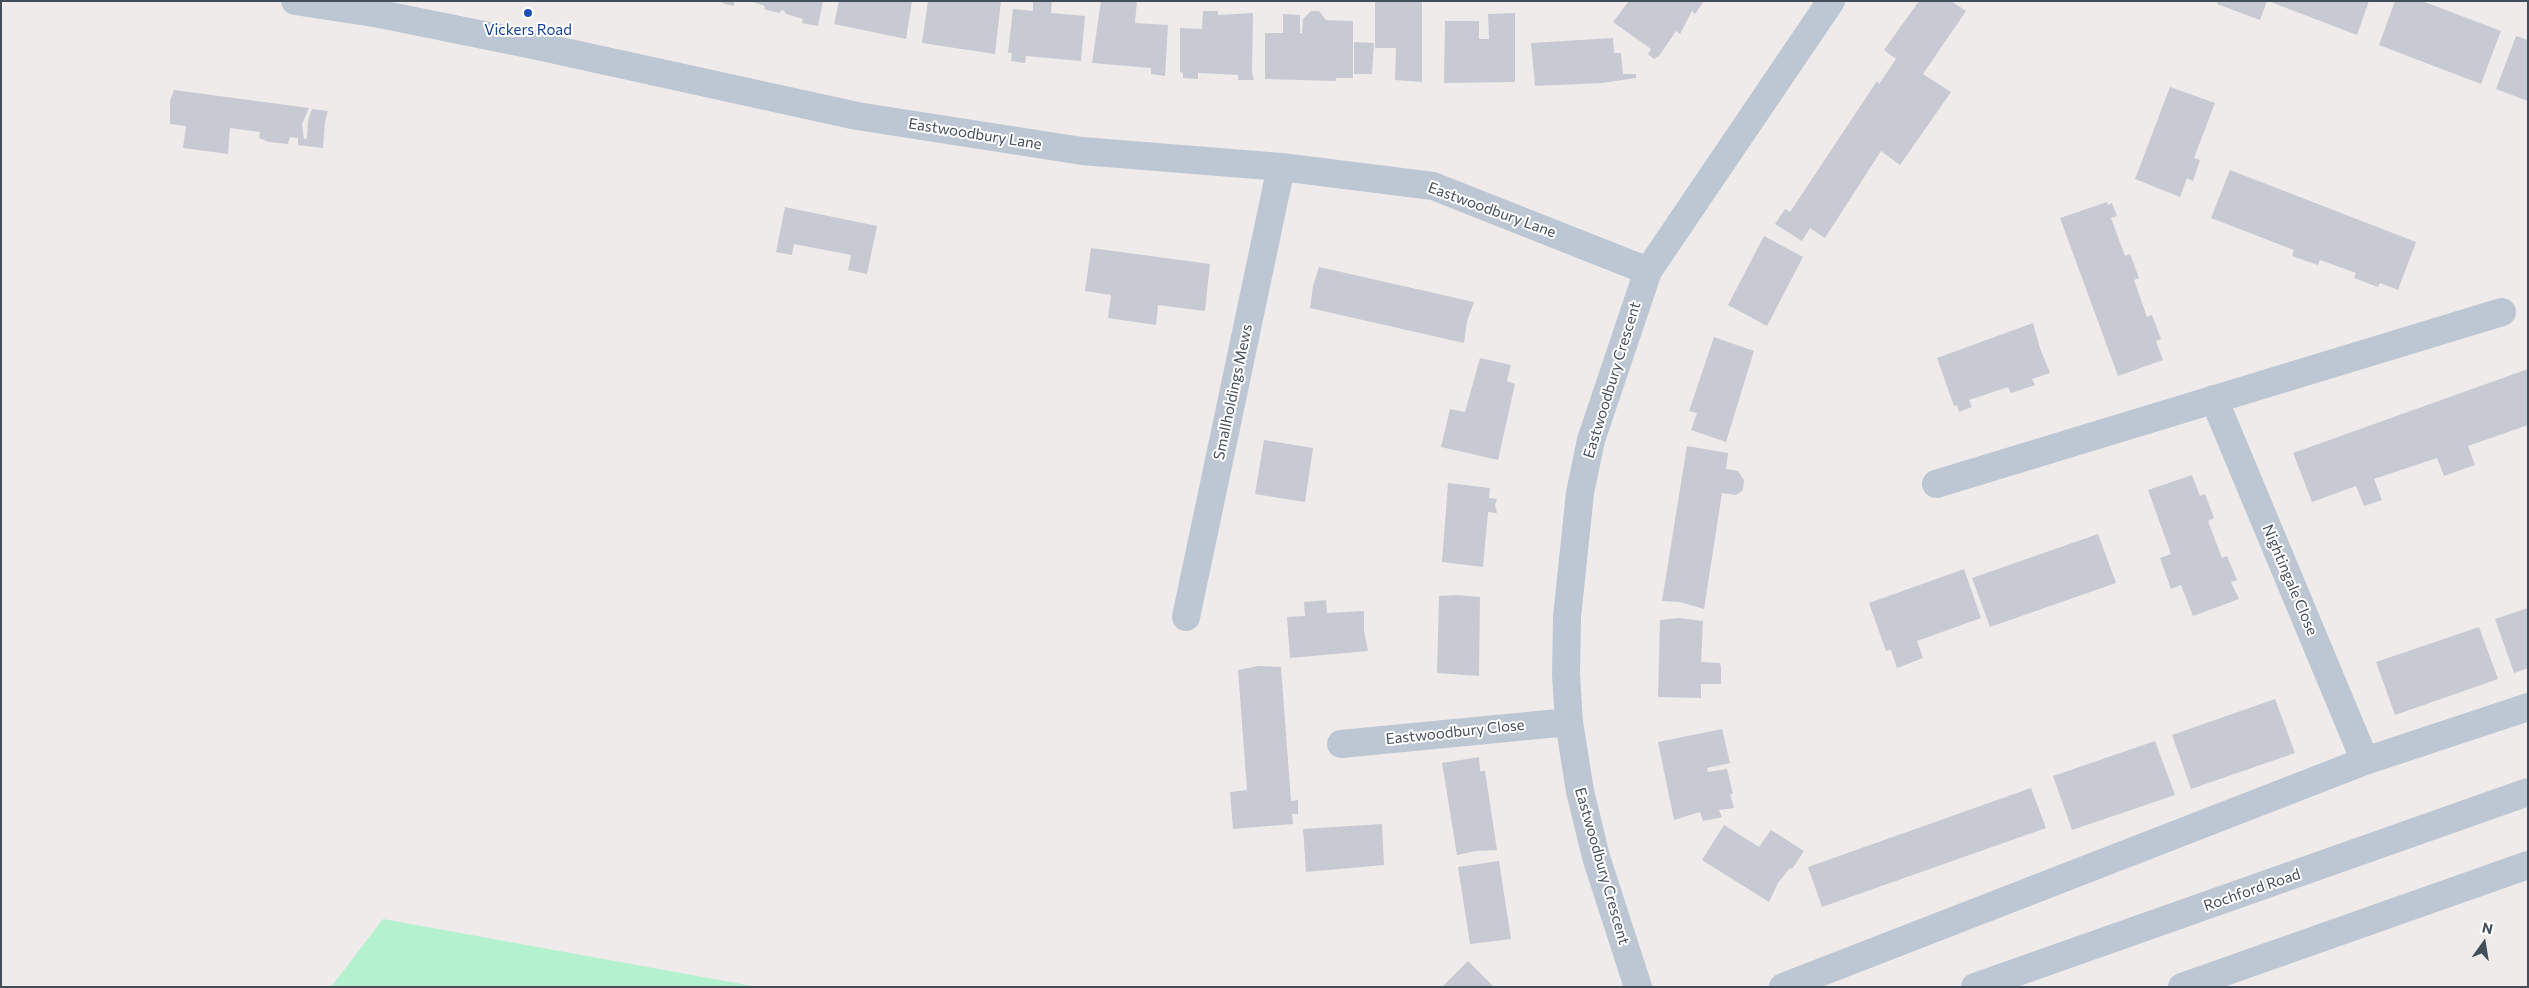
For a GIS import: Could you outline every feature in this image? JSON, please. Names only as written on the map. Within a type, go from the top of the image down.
[{"type":"street","name":"Eastwoodbury Lane","points":[[295,1],[381,8],[533,45],[857,116],[1082,151],[1281,166],[1433,186],[1470,199],[1648,271]]},
{"type":"street","name":"Eastwoodbury Crescent","points":[[1638,987],[1596,857],[1580,791],[1569,722],[1566,675],[1567,617],[1580,493],[1591,440],[1648,271],[1831,1]]},
{"type":"street","name":"Smallholdings Mews","points":[[1186,617],[1281,166]]},
{"type":"street","points":[[1936,484],[2502,312]]},
{"type":"street","name":"Nightingale Close","points":[[2214,399],[2365,761]]},
{"type":"street","points":[[1783,987],[2365,761],[2528,707]]},
{"type":"street","name":"Eastwoodbury Close","points":[[1341,744],[1569,722]]},
{"type":"street","name":"Rochford Road","points":[[1976,987],[2528,792]]},
{"type":"street","points":[[2182,987],[2528,865]]},
{"type":"green space","points":[[383,919],[758,987],[331,987]]},
{"type":"building","points":[[718,1],[734,1],[734,6],[725,4]]},
{"type":"building","points":[[750,1],[823,1],[818,26],[802,23],[803,19],[786,14],[781,10],[780,13],[764,9],[765,6]]},
{"type":"building","points":[[839,1],[912,1],[906,39],[834,24]]},
{"type":"building","points":[[928,1],[1001,1],[995,54],[922,43]]},
{"type":"building","points":[[1033,1],[1052,1],[1051,13],[1085,16],[1081,61],[1026,56],[1025,63],[1011,61],[1012,53],[1008,53],[1013,9],[1033,11]]},
{"type":"building","points":[[1101,1],[1137,1],[1135,23],[1168,25],[1165,76],[1151,74],[1151,68],[1092,63]]},
{"type":"building","points":[[1375,1],[1422,1],[1422,82],[1395,80],[1396,48],[1375,48]]},
{"type":"building","points":[[1629,1],[1704,1],[1695,14],[1692,11],[1680,34],[1676,31],[1659,56],[1654,59],[1648,54],[1651,49],[1613,22]]},
{"type":"building","points":[[1919,1],[1951,1],[1966,11],[1923,74],[1951,92],[1900,165],[1881,151],[1825,238],[1810,228],[1802,241],[1775,224],[1785,209],[1790,212],[1877,81],[1879,84],[1896,59],[1884,50]]},
{"type":"building","points":[[2218,1],[2267,1],[2260,20],[2217,4]]},
{"type":"building","points":[[2268,1],[2369,1],[2357,35]]},
{"type":"building","points":[[2395,1],[2422,1],[2501,31],[2481,84],[2379,45]]},
{"type":"building","points":[[1203,11],[1218,11],[1218,15],[1253,13],[1252,72],[1254,80],[1238,80],[1238,75],[1198,73],[1198,79],[1183,78],[1183,73],[1180,72],[1180,28],[1202,29]]},
{"type":"building","points":[[1311,11],[1319,11],[1326,20],[1353,21],[1353,78],[1336,78],[1336,81],[1265,79],[1265,33],[1283,33],[1283,14],[1300,15],[1300,33],[1302,33],[1303,19]]},
{"type":"building","points":[[1515,13],[1515,82],[1444,83],[1445,21],[1479,21],[1479,39],[1489,39],[1488,14]]},
{"type":"building","points":[[2516,36],[2528,40],[2528,101],[2496,89]]},
{"type":"building","points":[[1613,38],[1614,53],[1621,53],[1623,74],[1636,74],[1636,78],[1602,83],[1535,86],[1531,43]]},
{"type":"building","points":[[1354,42],[1374,43],[1372,74],[1354,74]]},
{"type":"building","points":[[2170,87],[2215,103],[2194,158],[2200,160],[2193,181],[2187,178],[2180,197],[2135,179]]},
{"type":"building","points":[[174,90],[309,108],[302,124],[304,139],[307,138],[308,120],[312,109],[328,111],[323,148],[298,145],[298,138],[290,137],[288,144],[269,142],[259,138],[260,132],[230,128],[228,154],[183,148],[186,126],[170,124],[170,101]]},
{"type":"building","points":[[2230,170],[2416,242],[2398,290],[2380,283],[2378,287],[2354,278],[2356,273],[2320,260],[2318,265],[2292,256],[2294,250],[2211,218]]},
{"type":"building","points":[[2107,202],[2108,205],[2112,203],[2117,216],[2111,218],[2125,256],[2130,254],[2139,278],[2134,280],[2147,317],[2152,315],[2161,339],[2156,341],[2163,360],[2118,376],[2060,218]]},
{"type":"building","points":[[785,207],[877,226],[867,274],[848,270],[851,255],[794,244],[792,255],[776,252]]},
{"type":"building","points":[[1764,236],[1803,257],[1767,326],[1728,305]]},
{"type":"building","points":[[1091,248],[1210,264],[1205,311],[1158,305],[1156,325],[1108,318],[1111,295],[1085,291]]},
{"type":"building","points":[[1319,267],[1474,302],[1467,321],[1464,343],[1310,308],[1313,286]]},
{"type":"building","points":[[2033,323],[2050,373],[2032,379],[2035,385],[2011,393],[2008,387],[1969,400],[1972,407],[1959,412],[1957,405],[1954,406],[1937,358]]},
{"type":"building","points":[[1714,337],[1754,351],[1726,442],[1691,430],[1697,413],[1689,411]]},
{"type":"building","points":[[1480,358],[1511,365],[1507,381],[1515,384],[1498,460],[1441,447],[1450,409],[1465,412]]},
{"type":"building","points":[[2528,369],[2528,425],[2468,446],[2475,465],[2444,476],[2437,458],[2374,479],[2382,500],[2364,506],[2356,486],[2312,502],[2293,453]]},
{"type":"building","points":[[1264,440],[1313,448],[1305,502],[1255,494]]},
{"type":"building","points":[[1687,446],[1728,453],[1726,469],[1738,471],[1744,480],[1743,490],[1736,495],[1722,493],[1704,609],[1680,602],[1662,601]]},
{"type":"building","points":[[2192,475],[2200,496],[2205,494],[2214,518],[2208,521],[2222,558],[2227,556],[2237,580],[2231,582],[2239,599],[2193,616],[2181,585],[2171,589],[2160,558],[2171,554],[2148,490]]},
{"type":"building","points":[[1448,483],[1490,488],[1489,498],[1497,499],[1495,505],[1497,513],[1488,512],[1483,567],[1442,562]]},
{"type":"building","points":[[2098,534],[2116,583],[1990,627],[1972,578]]},
{"type":"building","points":[[1964,569],[1981,618],[1917,641],[1923,658],[1897,668],[1891,650],[1886,651],[1869,603]]},
{"type":"building","points":[[1439,596],[1480,597],[1479,676],[1437,673]]},
{"type":"building","points":[[1326,600],[1327,613],[1364,611],[1364,630],[1368,651],[1290,658],[1287,617],[1305,616],[1304,602]]},
{"type":"building","points":[[2528,608],[2528,668],[2514,673],[2495,619]]},
{"type":"building","points":[[1678,618],[1703,621],[1701,662],[1720,663],[1721,684],[1701,684],[1701,698],[1658,697],[1660,620]]},
{"type":"building","points":[[2479,627],[2498,679],[2395,715],[2376,662]]},
{"type":"building","points":[[1259,666],[1281,667],[1291,801],[1298,800],[1298,814],[1292,814],[1293,824],[1233,829],[1230,792],[1247,790],[1238,670]]},
{"type":"building","points":[[2275,699],[2295,753],[2191,789],[2172,735]]},
{"type":"building","points":[[1722,729],[1730,763],[1707,768],[1708,772],[1727,769],[1734,808],[1719,810],[1722,817],[1703,821],[1700,812],[1674,820],[1658,742]]},
{"type":"building","points":[[2155,741],[2175,795],[2072,830],[2053,776]]},
{"type":"building","points":[[1479,757],[1480,771],[1485,771],[1497,850],[1476,851],[1457,855],[1442,763]]},
{"type":"building","points":[[2031,788],[2046,828],[1822,907],[1808,867]]},
{"type":"building","points":[[1382,824],[1384,865],[1306,872],[1303,829]]},
{"type":"building","points":[[1724,825],[1759,847],[1771,830],[1804,851],[1792,869],[1790,868],[1778,883],[1769,902],[1702,860]]},
{"type":"building","points":[[1499,861],[1511,939],[1470,944],[1458,867]]},
{"type":"building","points":[[1468,961],[1494,987],[1442,987]]},
{"type":"place","name":"Vickers Road","points":[[528,13]]}]
